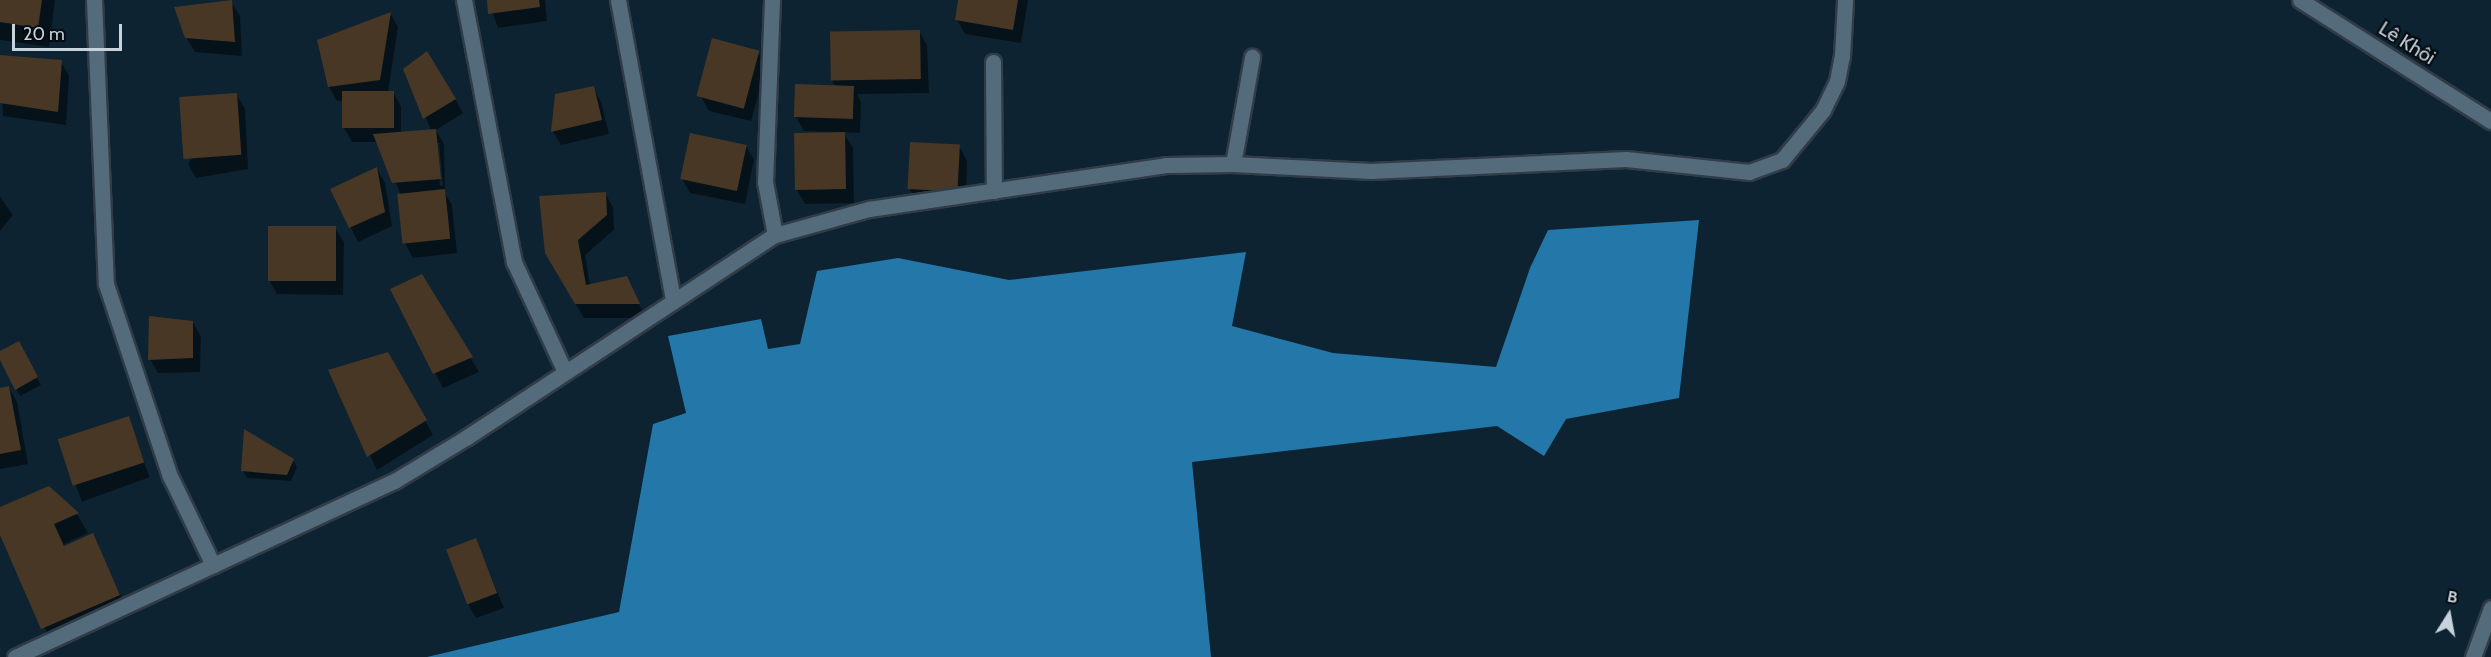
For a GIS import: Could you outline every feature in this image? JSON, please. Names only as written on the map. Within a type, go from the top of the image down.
[{"type":"street","points":[[94,0],[106,284],[170,476],[213,564]]},
{"type":"street","points":[[464,0],[514,262],[565,372]]},
{"type":"street","points":[[618,0],[673,300]]},
{"type":"street","points":[[772,0],[765,182],[775,235]]},
{"type":"street","points":[[15,657],[396,480],[775,235],[869,209],[1166,165],[1233,164],[1371,171],[1626,159],[1738,171],[1768,167],[1793,149],[1828,100],[1842,56],[1845,0]]},
{"type":"street","name":"Lê Khôi","points":[[2300,0],[2491,121]]},
{"type":"street","points":[[1233,164],[1252,57]]},
{"type":"street","points":[[993,62],[994,191]]},
{"type":"street","points":[[2473,657],[2491,608]]},
{"type":"water","points":[[1699,220],[1679,398],[1566,419],[1544,456],[1497,426],[1192,462],[1211,657],[427,657],[619,612],[653,424],[686,413],[668,336],[761,319],[768,349],[800,344],[817,271],[898,258],[1009,280],[1246,252],[1232,326],[1333,353],[1496,367],[1530,268],[1548,230]]},
{"type":"building","points":[[0,0],[42,0],[38,28],[0,22]]},
{"type":"building","points":[[232,0],[235,42],[185,38],[174,7]]},
{"type":"building","points":[[487,0],[539,0],[540,7],[488,14]]},
{"type":"building","points":[[958,0],[1018,0],[1013,30],[955,20]]},
{"type":"building","points":[[391,12],[380,80],[328,87],[317,40]]},
{"type":"building","points":[[920,30],[921,79],[831,81],[830,32]]},
{"type":"building","points":[[712,38],[759,51],[744,109],[696,96]]},
{"type":"building","points":[[427,51],[456,99],[423,119],[403,69]]},
{"type":"building","points":[[0,55],[62,60],[58,112],[0,103]]},
{"type":"building","points":[[795,84],[854,86],[853,119],[794,117]]},
{"type":"building","points":[[594,86],[602,120],[551,132],[555,94]]},
{"type":"building","points":[[342,91],[394,91],[394,128],[342,128]]},
{"type":"building","points":[[237,93],[241,155],[183,159],[179,97]]},
{"type":"building","points":[[436,129],[441,179],[392,183],[373,134]]},
{"type":"building","points":[[845,132],[846,189],[795,190],[794,133]]},
{"type":"building","points":[[690,133],[747,145],[737,191],[680,179]]},
{"type":"building","points":[[910,142],[960,145],[957,192],[908,189]]},
{"type":"building","points":[[377,167],[385,212],[349,228],[330,189]]},
{"type":"building","points":[[445,189],[450,239],[402,244],[397,194]]},
{"type":"building","points":[[606,192],[607,215],[578,240],[586,285],[627,276],[640,304],[575,304],[545,253],[539,196]]},
{"type":"building","points":[[268,226],[336,226],[336,281],[268,281]]},
{"type":"building","points":[[422,274],[473,357],[433,374],[390,289]]},
{"type":"building","points":[[149,316],[193,321],[193,358],[148,360]]},
{"type":"building","points":[[19,341],[38,377],[15,390],[0,360],[0,351]]},
{"type":"building","points":[[388,352],[427,420],[367,457],[328,370]]},
{"type":"building","points":[[9,386],[21,450],[0,454],[0,388]]},
{"type":"building","points":[[129,416],[144,463],[73,486],[58,439]]},
{"type":"building","points":[[244,429],[294,459],[287,475],[241,471]]},
{"type":"building","points":[[49,486],[79,513],[54,524],[64,546],[93,533],[120,595],[41,629],[0,535],[0,507]]},
{"type":"building","points":[[476,538],[497,593],[467,605],[446,549]]}]
